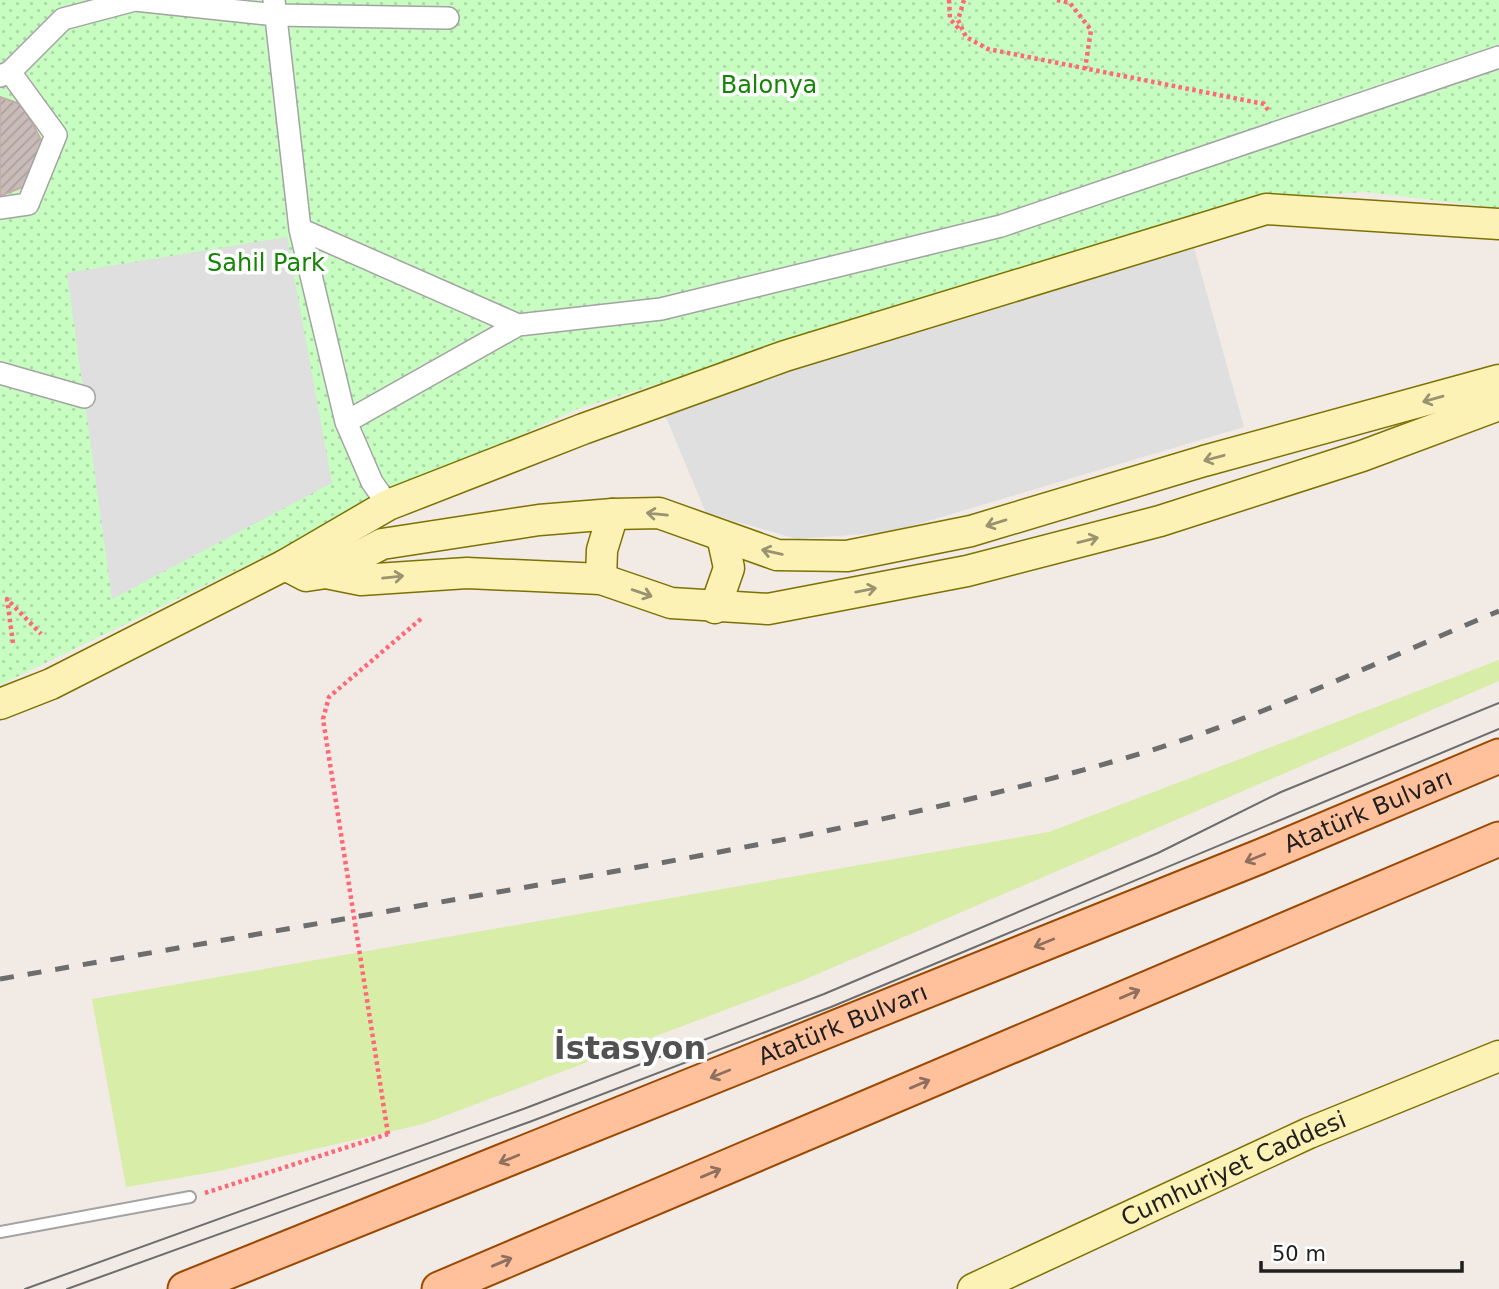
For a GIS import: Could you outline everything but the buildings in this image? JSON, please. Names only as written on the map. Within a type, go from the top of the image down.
[{"type":"main road","name":"Atatürk Bulvarı","points":[[185,1289],[1259,857],[1499,756]]},
{"type":"main road","points":[[439,1289],[1499,839]]},
{"type":"street","points":[[0,208],[27,204],[56,135],[5,74],[63,19],[135,0],[448,18]]},
{"type":"street","points":[[275,8],[300,229],[346,422],[372,482],[388,505]]},
{"type":"street","points":[[346,422],[517,325],[661,309],[1000,226],[1499,57]]},
{"type":"street","points":[[0,704],[51,684],[285,565],[388,505],[583,429],[785,356],[1266,209],[1499,224]]},
{"type":"street","points":[[300,229],[517,325]]},
{"type":"street","points":[[0,373],[84,397]]},
{"type":"street","points":[[285,565],[306,576],[326,573],[382,544],[469,528],[613,514],[659,513],[777,555],[848,556],[971,531],[1204,461],[1499,380]]},
{"type":"street","points":[[326,573],[361,580],[467,573],[601,579],[671,603],[715,608],[768,609],[954,573],[1160,521],[1362,456],[1499,405]]},
{"type":"street","points":[[601,579],[602,550],[613,514]]},
{"type":"street","points":[[467,573],[461,561],[460,543],[469,528]]},
{"type":"street","points":[[715,608],[729,568],[722,536]]},
{"type":"street","name":"Cumhuriyet Caddesi","points":[[973,1289],[1309,1133],[1499,1056]]},
{"type":"lane","points":[[0,1232],[190,1198]]},
{"type":"path","points":[[949,0],[950,19],[966,37],[988,49],[1264,104],[1278,130]]},
{"type":"path","points":[[964,0],[958,20],[966,37]]},
{"type":"path","points":[[1057,0],[1070,3],[1091,30],[1085,69]]},
{"type":"path","points":[[0,600],[7,599]]},
{"type":"path","points":[[7,599],[41,634]]},
{"type":"path","points":[[7,599],[13,643]]},
{"type":"path","points":[[190,1198],[388,1134],[323,719],[330,697],[422,618]]},
{"type":"green space","name":"Sahil Park","points":[[0,0],[1499,0],[1499,208],[1366,192],[1255,199],[577,409],[387,497],[0,685]]},
{"type":"green space","points":[[1499,660],[1499,681],[799,982],[423,1124],[219,1171],[126,1187],[92,999],[1049,832]]},
{"type":"shaded area","points":[[287,237],[332,483],[112,599],[67,273]]},
{"type":"shaded area","points":[[1193,244],[1244,427],[891,532],[797,539],[706,513],[663,410]]},
{"type":"tram line","points":[[25,1289],[526,1108],[824,994],[1158,853],[1281,792],[1499,703]]},
{"type":"tram line","points":[[67,1289],[532,1121],[831,1007],[1499,729]]},
{"type":"railway","points":[[0,979],[673,861],[974,798],[1122,759],[1218,728],[1313,691],[1499,611]]},
{"type":"district","name":"İstasyon","points":[[630,1048]]},
{"type":"park label","name":"Balonya","points":[[769,85]]}]
